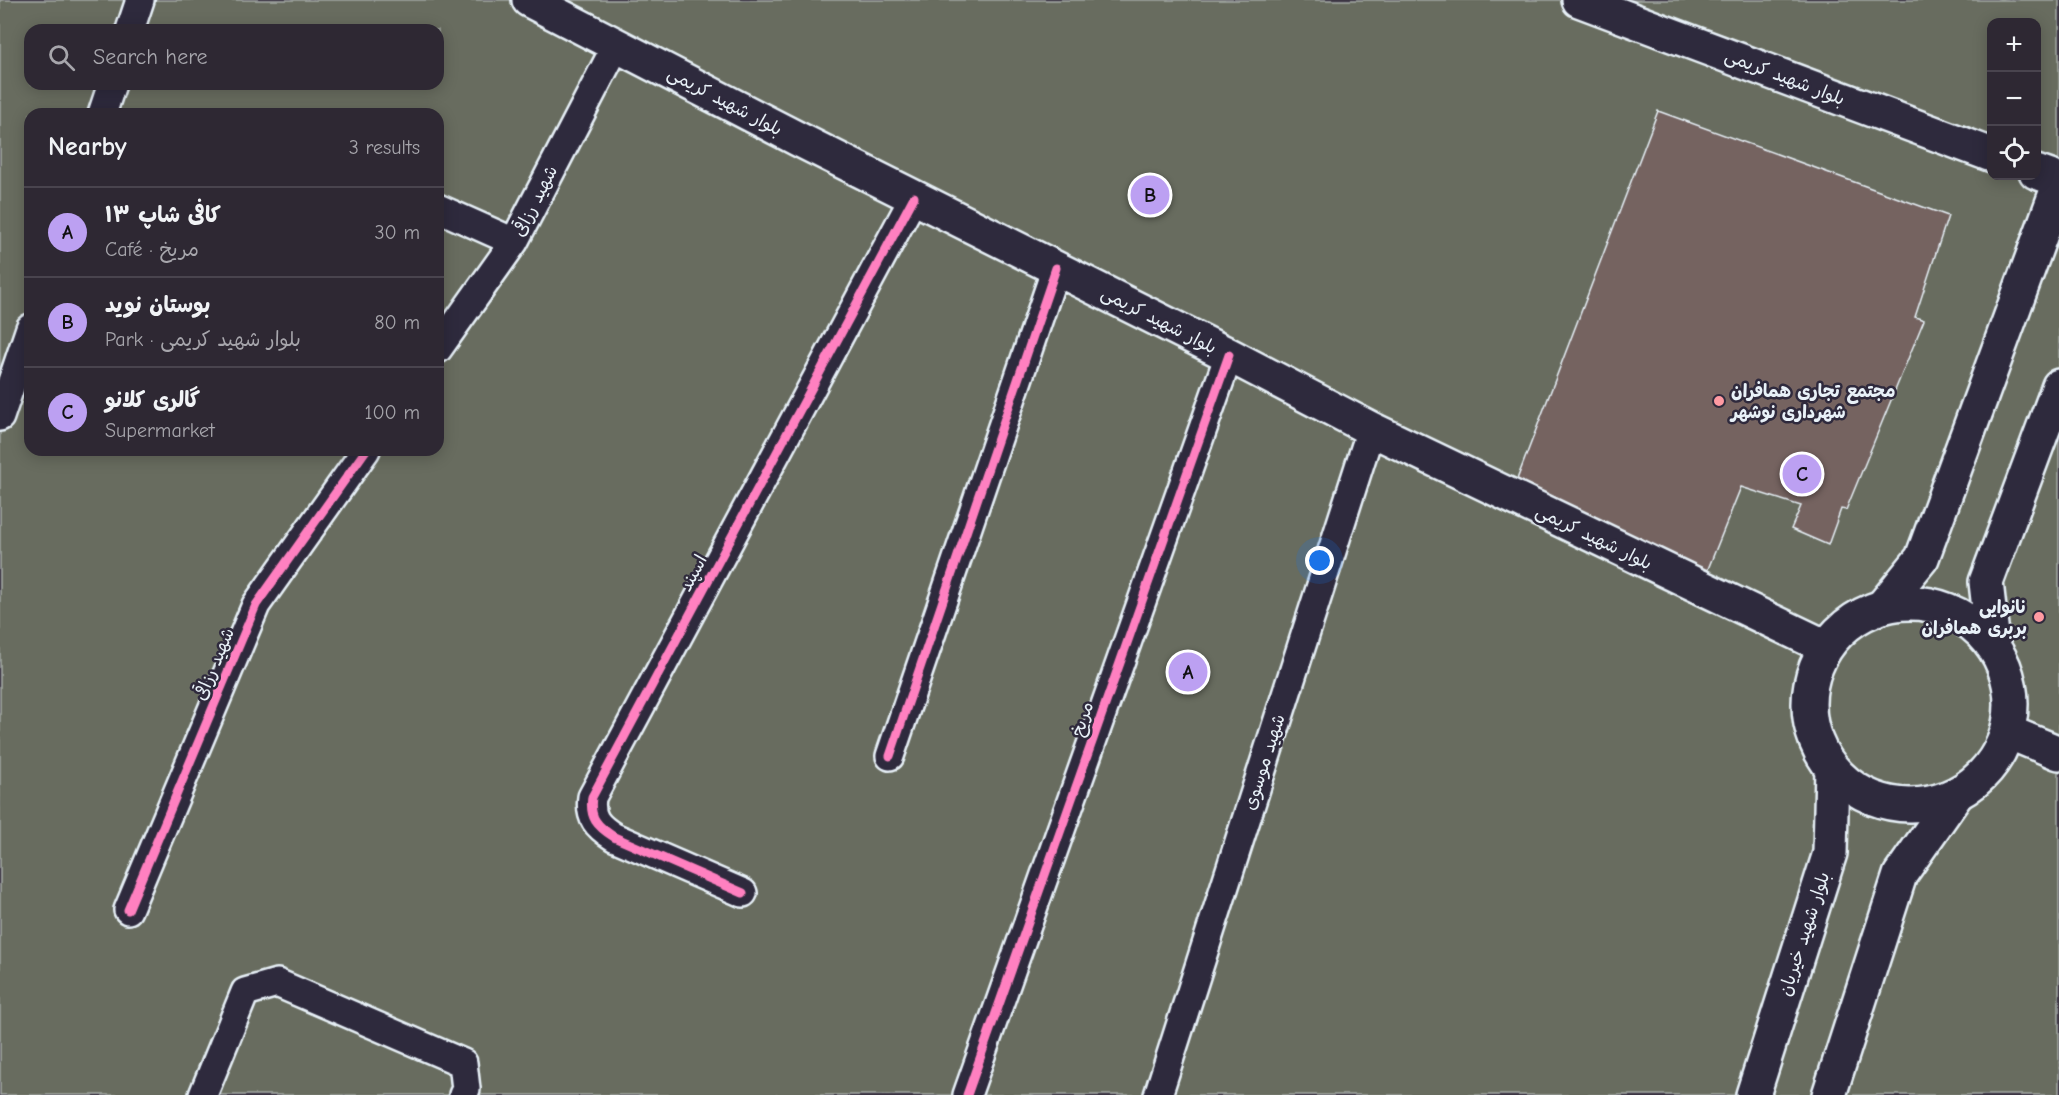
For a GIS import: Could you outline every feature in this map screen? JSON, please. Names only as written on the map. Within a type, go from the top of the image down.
[{"type":"main road","name":"بلوار شهید کریمی","points":[[529,0],[1371,429],[1826,647]]},
{"type":"main road","name":"بلوار شهید کریمی","points":[[1579,0],[1987,153]]},
{"type":"main road","points":[[1882,607],[1922,558],[2059,183],[2041,174]]},
{"type":"main road","points":[[1993,644],[1986,582],[2059,386]]},
{"type":"main road","points":[[1905,603],[1928,604],[1951,611],[1971,623],[1993,644],[2007,672],[2012,702],[2008,732],[1997,758],[1979,779],[1956,795],[1929,804],[1902,805],[1876,800],[1851,787],[1832,769],[1815,739],[1810,722],[1808,696],[1814,670],[1826,647],[1841,629],[1860,616],[1882,607],[1905,603]]},
{"type":"main road","points":[[2008,732],[2059,753]]},
{"type":"main road","name":"بلوار شهید خیریان","points":[[1753,1095],[1830,853],[1832,769]]},
{"type":"main road","points":[[1829,1095],[1899,875],[1956,795]]},
{"type":"street","points":[[132,24],[140,0]]},
{"type":"street","name":"شهید رزاقی","points":[[444,341],[514,243],[616,44]]},
{"type":"street","points":[[104,108],[110,90]]},
{"type":"street","name":"اسپند","points":[[743,893],[614,837],[593,820],[590,809],[592,797],[914,197]]},
{"type":"street","points":[[444,211],[514,243]]},
{"type":"street","points":[[890,756],[1056,268]]},
{"type":"street","points":[[0,417],[24,346]]},
{"type":"street","name":"مریخ","points":[[967,1095],[1229,355]]},
{"type":"street","name":"شهید موسوی","points":[[1158,1095],[1371,429]]},
{"type":"street","name":"شهید رزاقی","points":[[128,910],[256,605],[362,456]]},
{"type":"street","points":[[202,1095],[244,992],[277,983],[463,1063],[466,1089],[463,1095]]},
{"type":"green space","points":[[0,0],[2059,0],[2059,1095],[0,1095]]},
{"type":"building","name":"مجتمع تجاری همافران شهرداری نوشهر","points":[[1658,111],[1948,216],[1915,317],[1924,320],[1846,510],[1841,509],[1828,545],[1791,529],[1801,506],[1741,487],[1706,574],[1516,482]]},
{"type":"cycle path","points":[[743,893],[614,837],[595,821],[591,804],[592,797],[914,197]]},
{"type":"cycle path","points":[[890,756],[1056,268]]},
{"type":"cycle path","points":[[967,1095],[1229,355]]},
{"type":"cycle path","points":[[128,910],[256,605],[362,456]]},
{"type":"place","name":"بوستان نوید","points":[[1150,195]]},
{"type":"place","name":"مجتمع تجاری همافران شهرداری نوشهر","points":[[1719,401]]},
{"type":"place","name":"گالری کلانو","points":[[1802,474]]},
{"type":"place","name":"نانوایی بربری همافران","points":[[2039,617]]},
{"type":"place","name":"کافی شاپ ۱۳","points":[[1188,672]]}]
